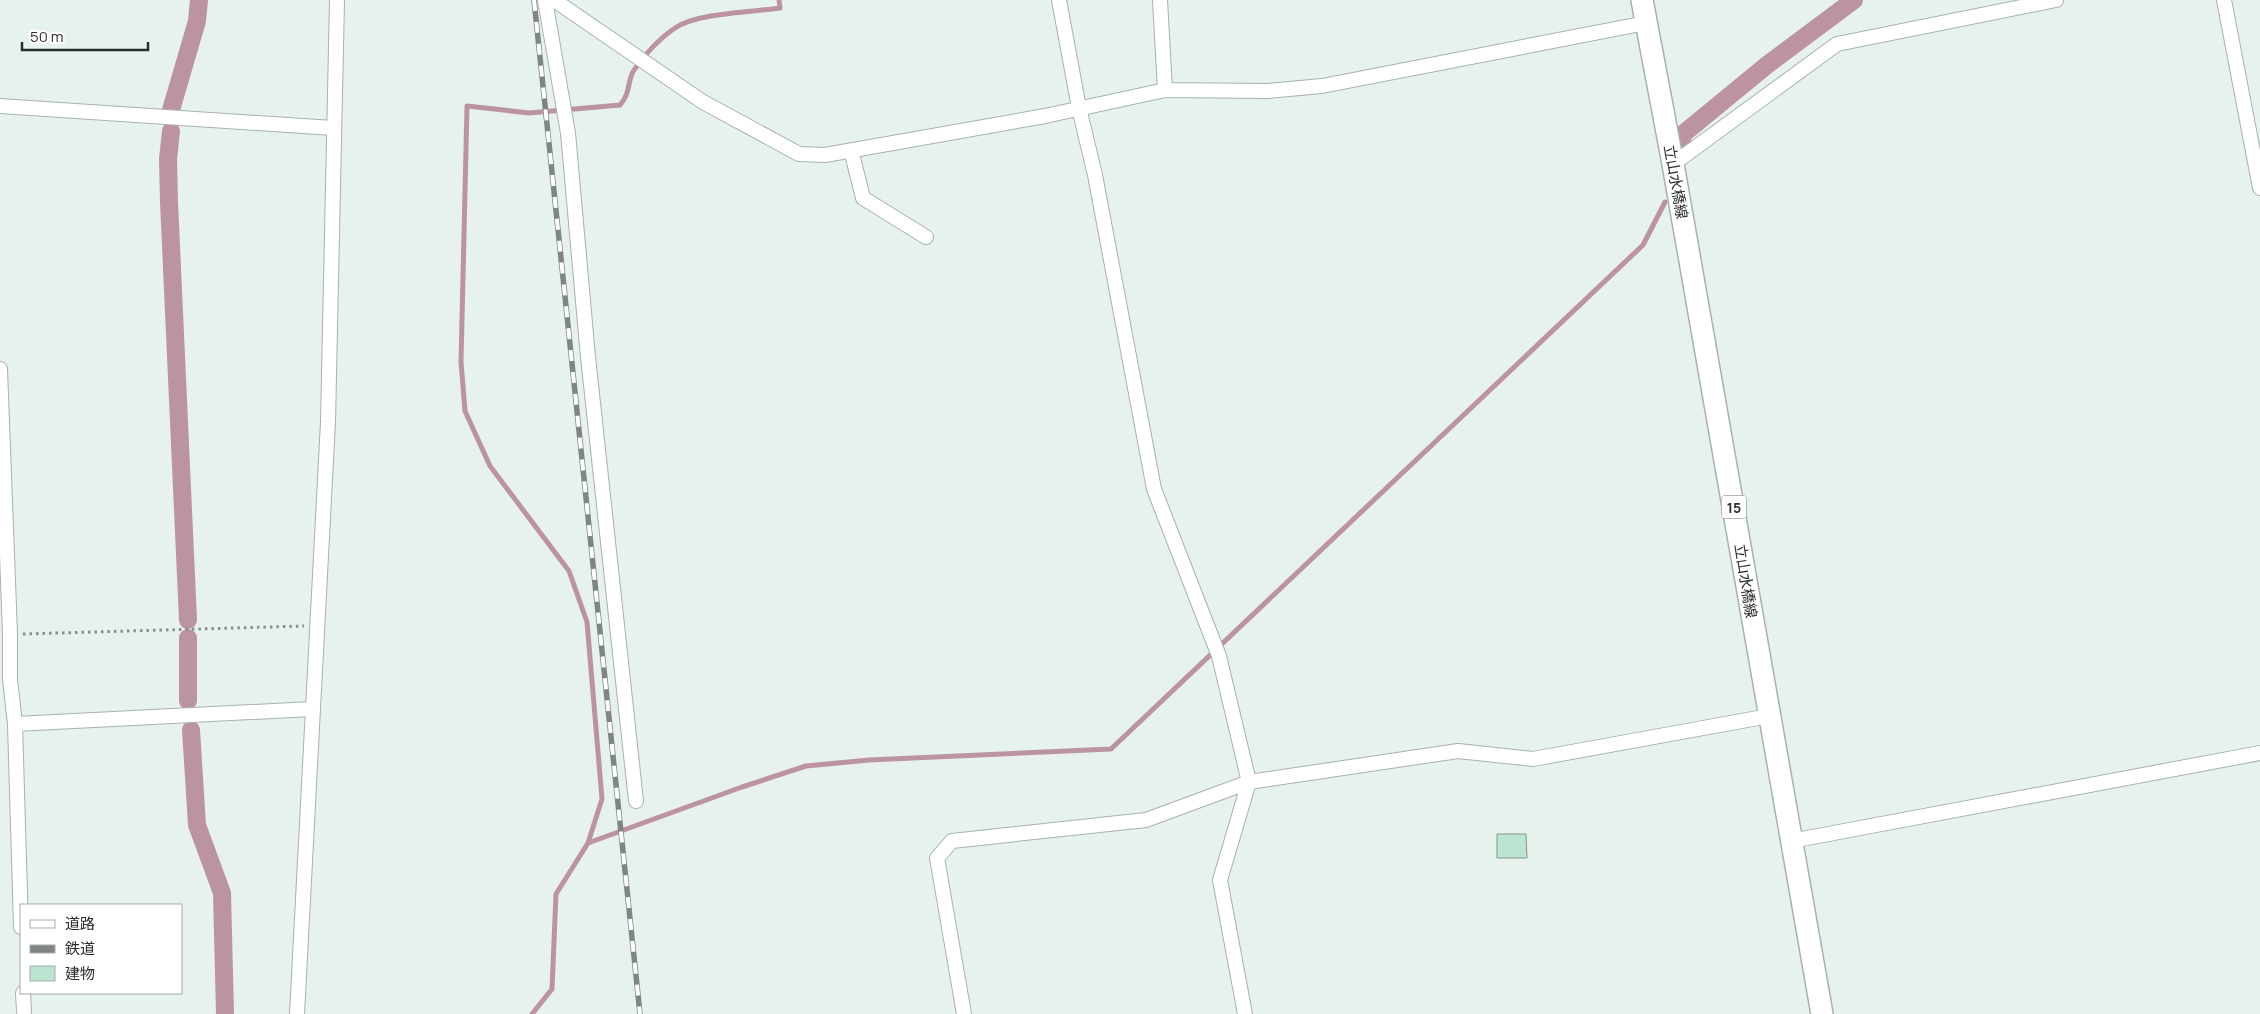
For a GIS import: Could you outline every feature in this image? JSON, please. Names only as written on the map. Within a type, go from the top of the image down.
[{"type":"main road","name":"立山水橋線","points":[[1642,0],[1738,530],[1822,1014]]},
{"type":"street","points":[[297,1014],[328,422],[336,0]]},
{"type":"street","points":[[544,0],[568,133],[588,357],[636,801]]},
{"type":"street","points":[[554,0],[703,102],[799,154],[825,155],[1079,108],[1165,90],[1268,91],[1322,86],[1646,23]]},
{"type":"street","points":[[1059,0],[1079,108],[1095,175],[1154,489],[1218,656],[1249,782],[1220,880],[1245,1014]]},
{"type":"street","points":[[1160,0],[1165,90]]},
{"type":"street","points":[[1673,164],[1837,44],[2056,0]]},
{"type":"street","points":[[2224,0],[2260,188]]},
{"type":"street","points":[[0,106],[333,128]]},
{"type":"street","points":[[851,150],[863,198],[926,237]]},
{"type":"street","points":[[0,369],[10,679],[15,724],[20,904]]},
{"type":"street","points":[[15,724],[312,709]]},
{"type":"street","points":[[964,1014],[937,858],[952,841],[1146,820],[1249,782],[1458,752],[1533,760],[1769,716]]},
{"type":"street","points":[[1791,841],[2260,753]]},
{"type":"street","points":[[23,994],[24,1011]]},
{"type":"path","points":[[10,634],[318,626]]},
{"type":"building","points":[[1497,834],[1526,834],[1527,858],[1497,858]]},
{"type":"waterway","points":[[171,110],[197,21],[199,0]]},
{"type":"waterway","points":[[588,843],[602,799],[587,622],[569,571],[490,466],[465,411],[461,362],[467,106],[529,113],[620,105],[626,96],[632,74],[638,64],[658,42],[675,28],[685,23],[711,16],[780,8],[779,0]]},
{"type":"waterway","points":[[1681,144],[1683,134],[1767,65],[1854,0]]},
{"type":"waterway","points":[[171,131],[168,159],[169,202],[188,620]]},
{"type":"waterway","points":[[532,1014],[552,989],[556,894],[588,843],[742,787],[806,766],[869,760],[1111,749],[1643,245],[1665,202]]},
{"type":"waterway","points":[[188,638],[188,701]]},
{"type":"waterway","points":[[191,730],[197,825],[222,893],[225,1014]]},
{"type":"railway","points":[[534,0],[640,1014]]}]
